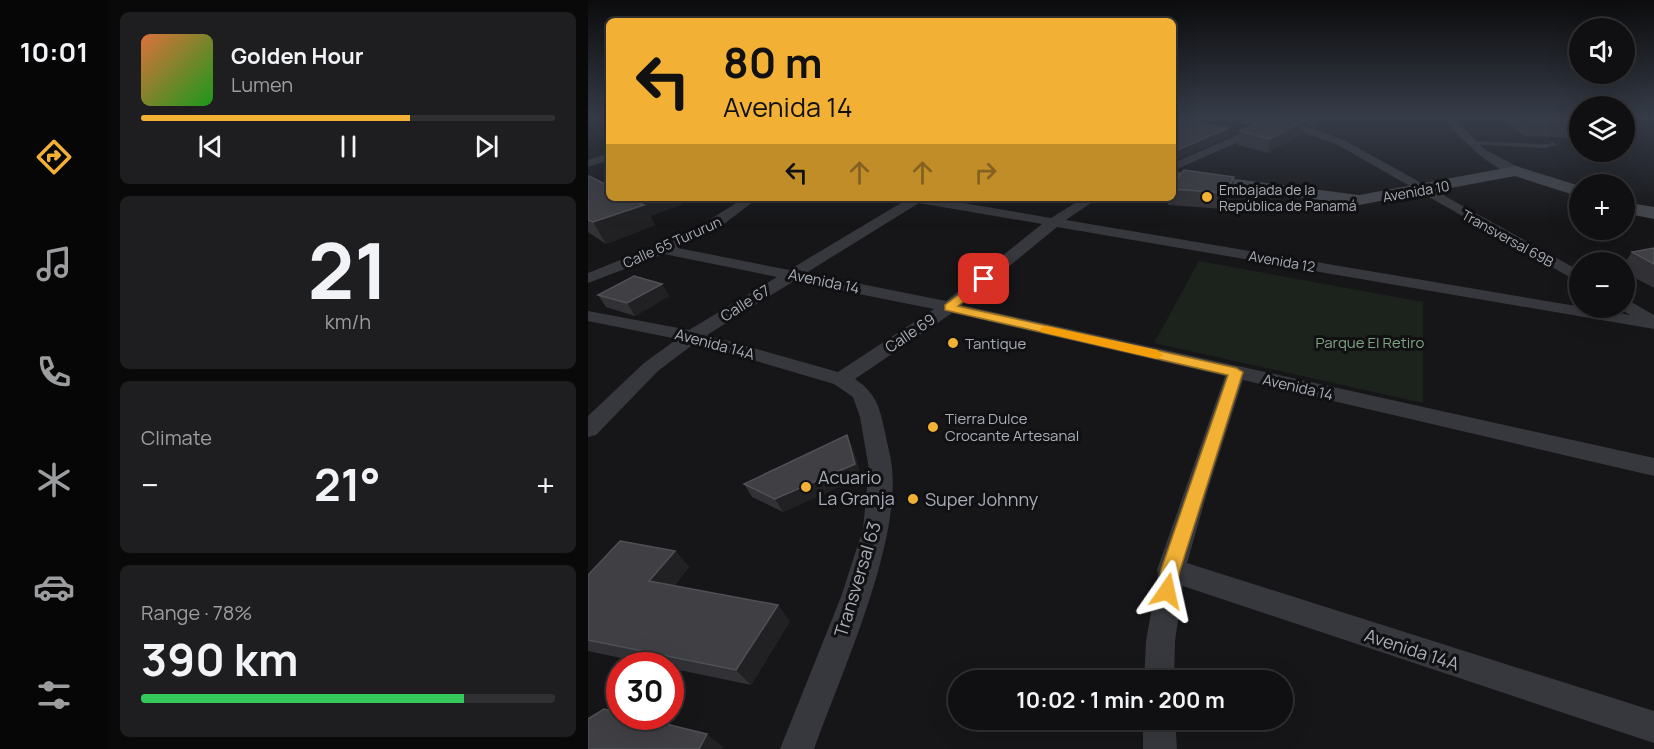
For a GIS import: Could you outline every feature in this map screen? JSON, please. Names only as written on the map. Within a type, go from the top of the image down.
[{"type":"street","points":[[1176,166],[1207,152]]},
{"type":"street","name":"Transversal 69B","points":[[1357,152],[1569,272]]},
{"type":"street","points":[[1483,152],[1516,171],[1569,188]]},
{"type":"street","points":[[588,164],[606,157]]},
{"type":"street","name":"Avenida 10","points":[[1176,176],[1340,199],[1382,198],[1516,171]]},
{"type":"street","name":"Calle 65 Tururun","points":[[588,278],[723,221],[748,201]]},
{"type":"street","name":"Calle 67","points":[[588,429],[651,367],[692,336],[910,201]]},
{"type":"street","name":"Avenida 12","points":[[932,201],[1654,324]]},
{"type":"street","name":"Calle 69","points":[[841,379],[949,308],[1054,222],[1087,201]]},
{"type":"street","points":[[1635,210],[1654,215]]},
{"type":"street","name":"Avenida 14","points":[[661,249],[949,308],[1654,467]]},
{"type":"street","points":[[1635,311],[1654,324]]},
{"type":"street","name":"Avenida 14A","points":[[588,316],[692,336],[841,379]]},
{"type":"street","points":[[1159,670],[1159,653],[1170,570],[1236,372]]},
{"type":"street","name":"Transversal 63","points":[[797,749],[855,597],[876,529],[881,469],[871,417],[862,393],[841,379]]},
{"type":"street","name":"Avenida 14A","points":[[1170,570],[1654,727]]},
{"type":"street","points":[[1159,730],[1160,749]]},
{"type":"green space","name":"Parque El Retiro","points":[[1199,261],[1423,302],[1423,403],[1154,343]]},
{"type":"building","points":[[1184,170],[1234,177],[1226,193],[1176,189],[1176,180]]},
{"type":"building","points":[[588,177],[606,184],[606,201],[635,201],[644,205],[593,222],[588,220]]},
{"type":"building","points":[[1654,248],[1654,264],[1635,252],[1632,252]]},
{"type":"building","points":[[634,276],[662,284],[627,303],[598,295]]},
{"type":"building","points":[[847,435],[855,464],[775,499],[744,484]]},
{"type":"building","points":[[620,541],[675,551],[649,581],[778,605],[736,670],[684,659],[684,652],[647,652],[588,640],[588,575]]},
{"type":"building","points":[[604,709],[606,710],[606,730],[684,728],[707,734],[699,749],[588,749],[588,719]]},
{"type":"slow traffic","points":[[1046,329],[1157,355]]},
{"type":"place","name":"Embajada de la República de Panamá","points":[[1207,197]]},
{"type":"place","name":"Tantique","points":[[953,343]]},
{"type":"place","name":"Tierra Dulce Crocante Artesanal","points":[[933,427]]},
{"type":"place","name":"Acuario La Granja","points":[[806,487]]},
{"type":"place","name":"Super Johnny","points":[[913,499]]},
{"type":"route","points":[[984,279],[949,308],[1236,372],[1170,570],[1167,591]]}]
